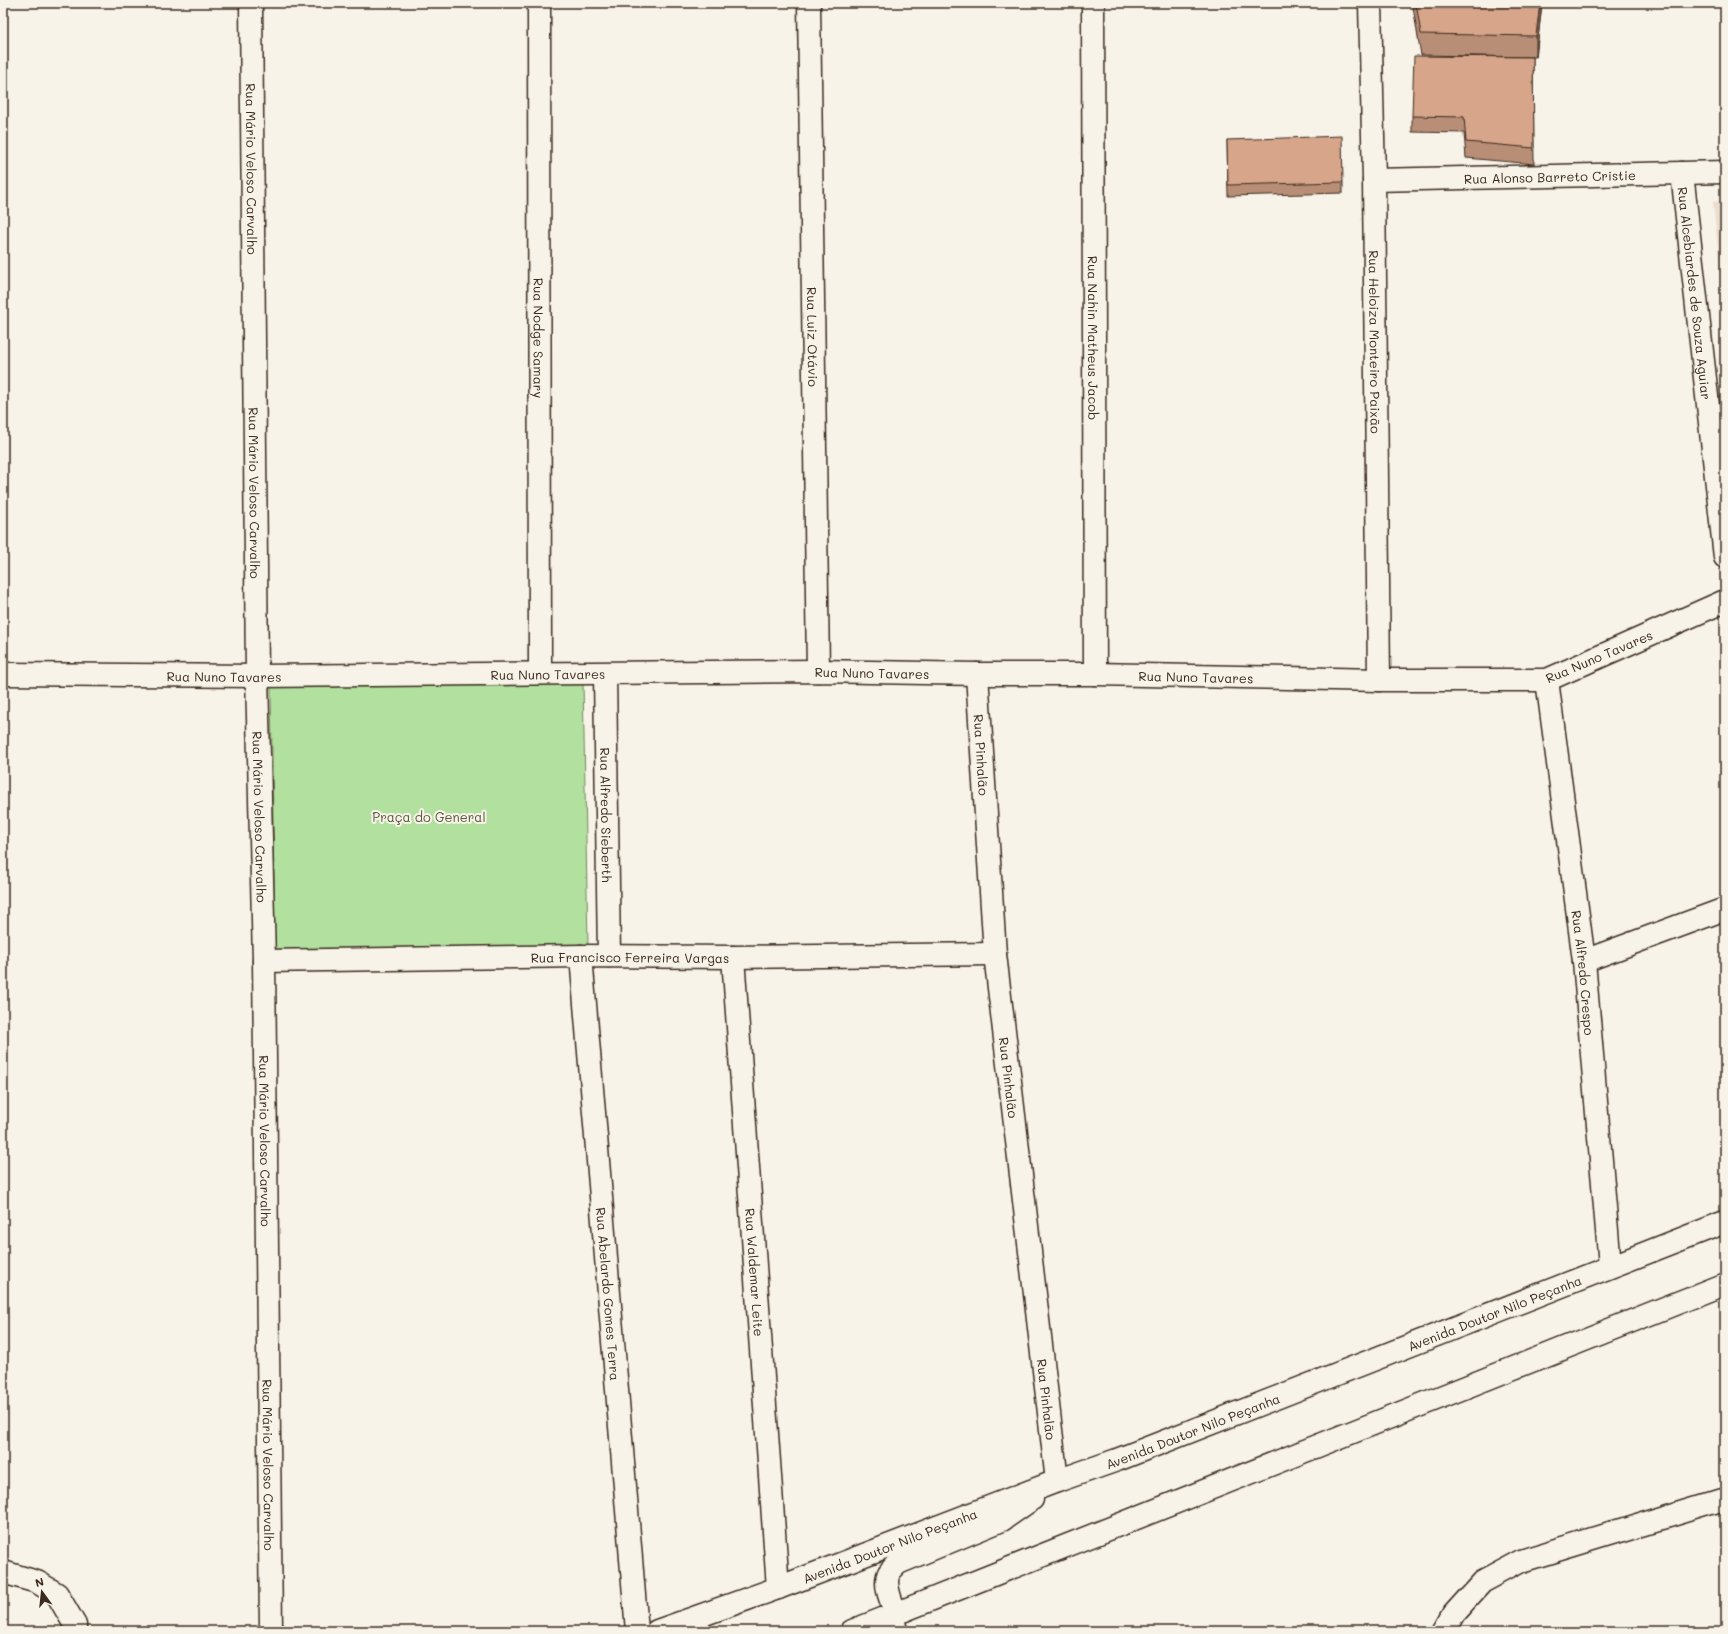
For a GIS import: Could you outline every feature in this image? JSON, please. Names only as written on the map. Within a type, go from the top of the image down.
[{"type":"street","name":"Rua Mário Veloso Carvalho","points":[[251,3],[257,676],[264,961],[271,1631]]},
{"type":"street","name":"Rua Nodge Samary","points":[[538,3],[540,674]]},
{"type":"street","name":"Rua Luiz Otávio","points":[[809,3],[818,671]]},
{"type":"street","name":"Rua Nahin Matheus Jacob","points":[[1093,3],[1095,674]]},
{"type":"street","name":"Rua Heloiza Monteiro Paixão","points":[[1370,3],[1374,180],[1379,680]]},
{"type":"street","name":"Rua Alonso Barreto Cristie","points":[[1374,180],[1725,172]]},
{"type":"street","name":"Rua Alcebiardes de Souza Aguiar","points":[[1682,173],[1725,557]]},
{"type":"street","name":"Rua Nuno Tavares","points":[[3,674],[257,676],[818,671],[977,674],[1095,674],[1379,680],[1547,680],[1725,601]]},
{"type":"street","name":"Rua Alfredo Sieberth","points":[[605,674],[608,956]]},
{"type":"street","name":"Rua Pinhalão","points":[[977,674],[995,954],[1057,1481]]},
{"type":"street","name":"Rua Alfredo Crespo","points":[[1547,680],[1584,961],[1610,1266]]},
{"type":"street","points":[[1584,961],[1725,909]]},
{"type":"street","name":"Rua Francisco Ferreira Vargas","points":[[264,961],[581,956],[733,957],[995,954]]},
{"type":"street","name":"Rua Abelardo Gomes Terra","points":[[581,956],[637,1631]]},
{"type":"street","name":"Rua Waldemar Leite","points":[[733,957],[778,1588]]},
{"type":"street","name":"Avenida Doutor Nilo Peçanha","points":[[657,1631],[778,1588],[1057,1481],[1117,1460],[1725,1222]]},
{"type":"street","points":[[852,1631],[899,1622],[1725,1284]]},
{"type":"street","points":[[899,1622],[889,1593],[888,1582],[889,1574],[898,1563],[1002,1520],[1057,1481]]},
{"type":"street","points":[[1444,1631],[1454,1613],[1482,1582],[1521,1561],[1725,1499]]},
{"type":"street","points":[[3,1572],[38,1582],[58,1594],[75,1624],[75,1631]]},
{"type":"shaded area","points":[[1725,201],[1725,314],[1713,202]]},
{"type":"green space","name":"Praça do General","points":[[583,681],[588,945],[275,951],[271,687]]},
{"type":"building","points":[[1416,3],[1540,3],[1536,36],[1421,34]]},
{"type":"building","points":[[1414,56],[1533,57],[1534,148],[1466,142],[1464,117],[1412,116]]},
{"type":"building","points":[[1342,136],[1343,182],[1228,185],[1227,140]]}]
